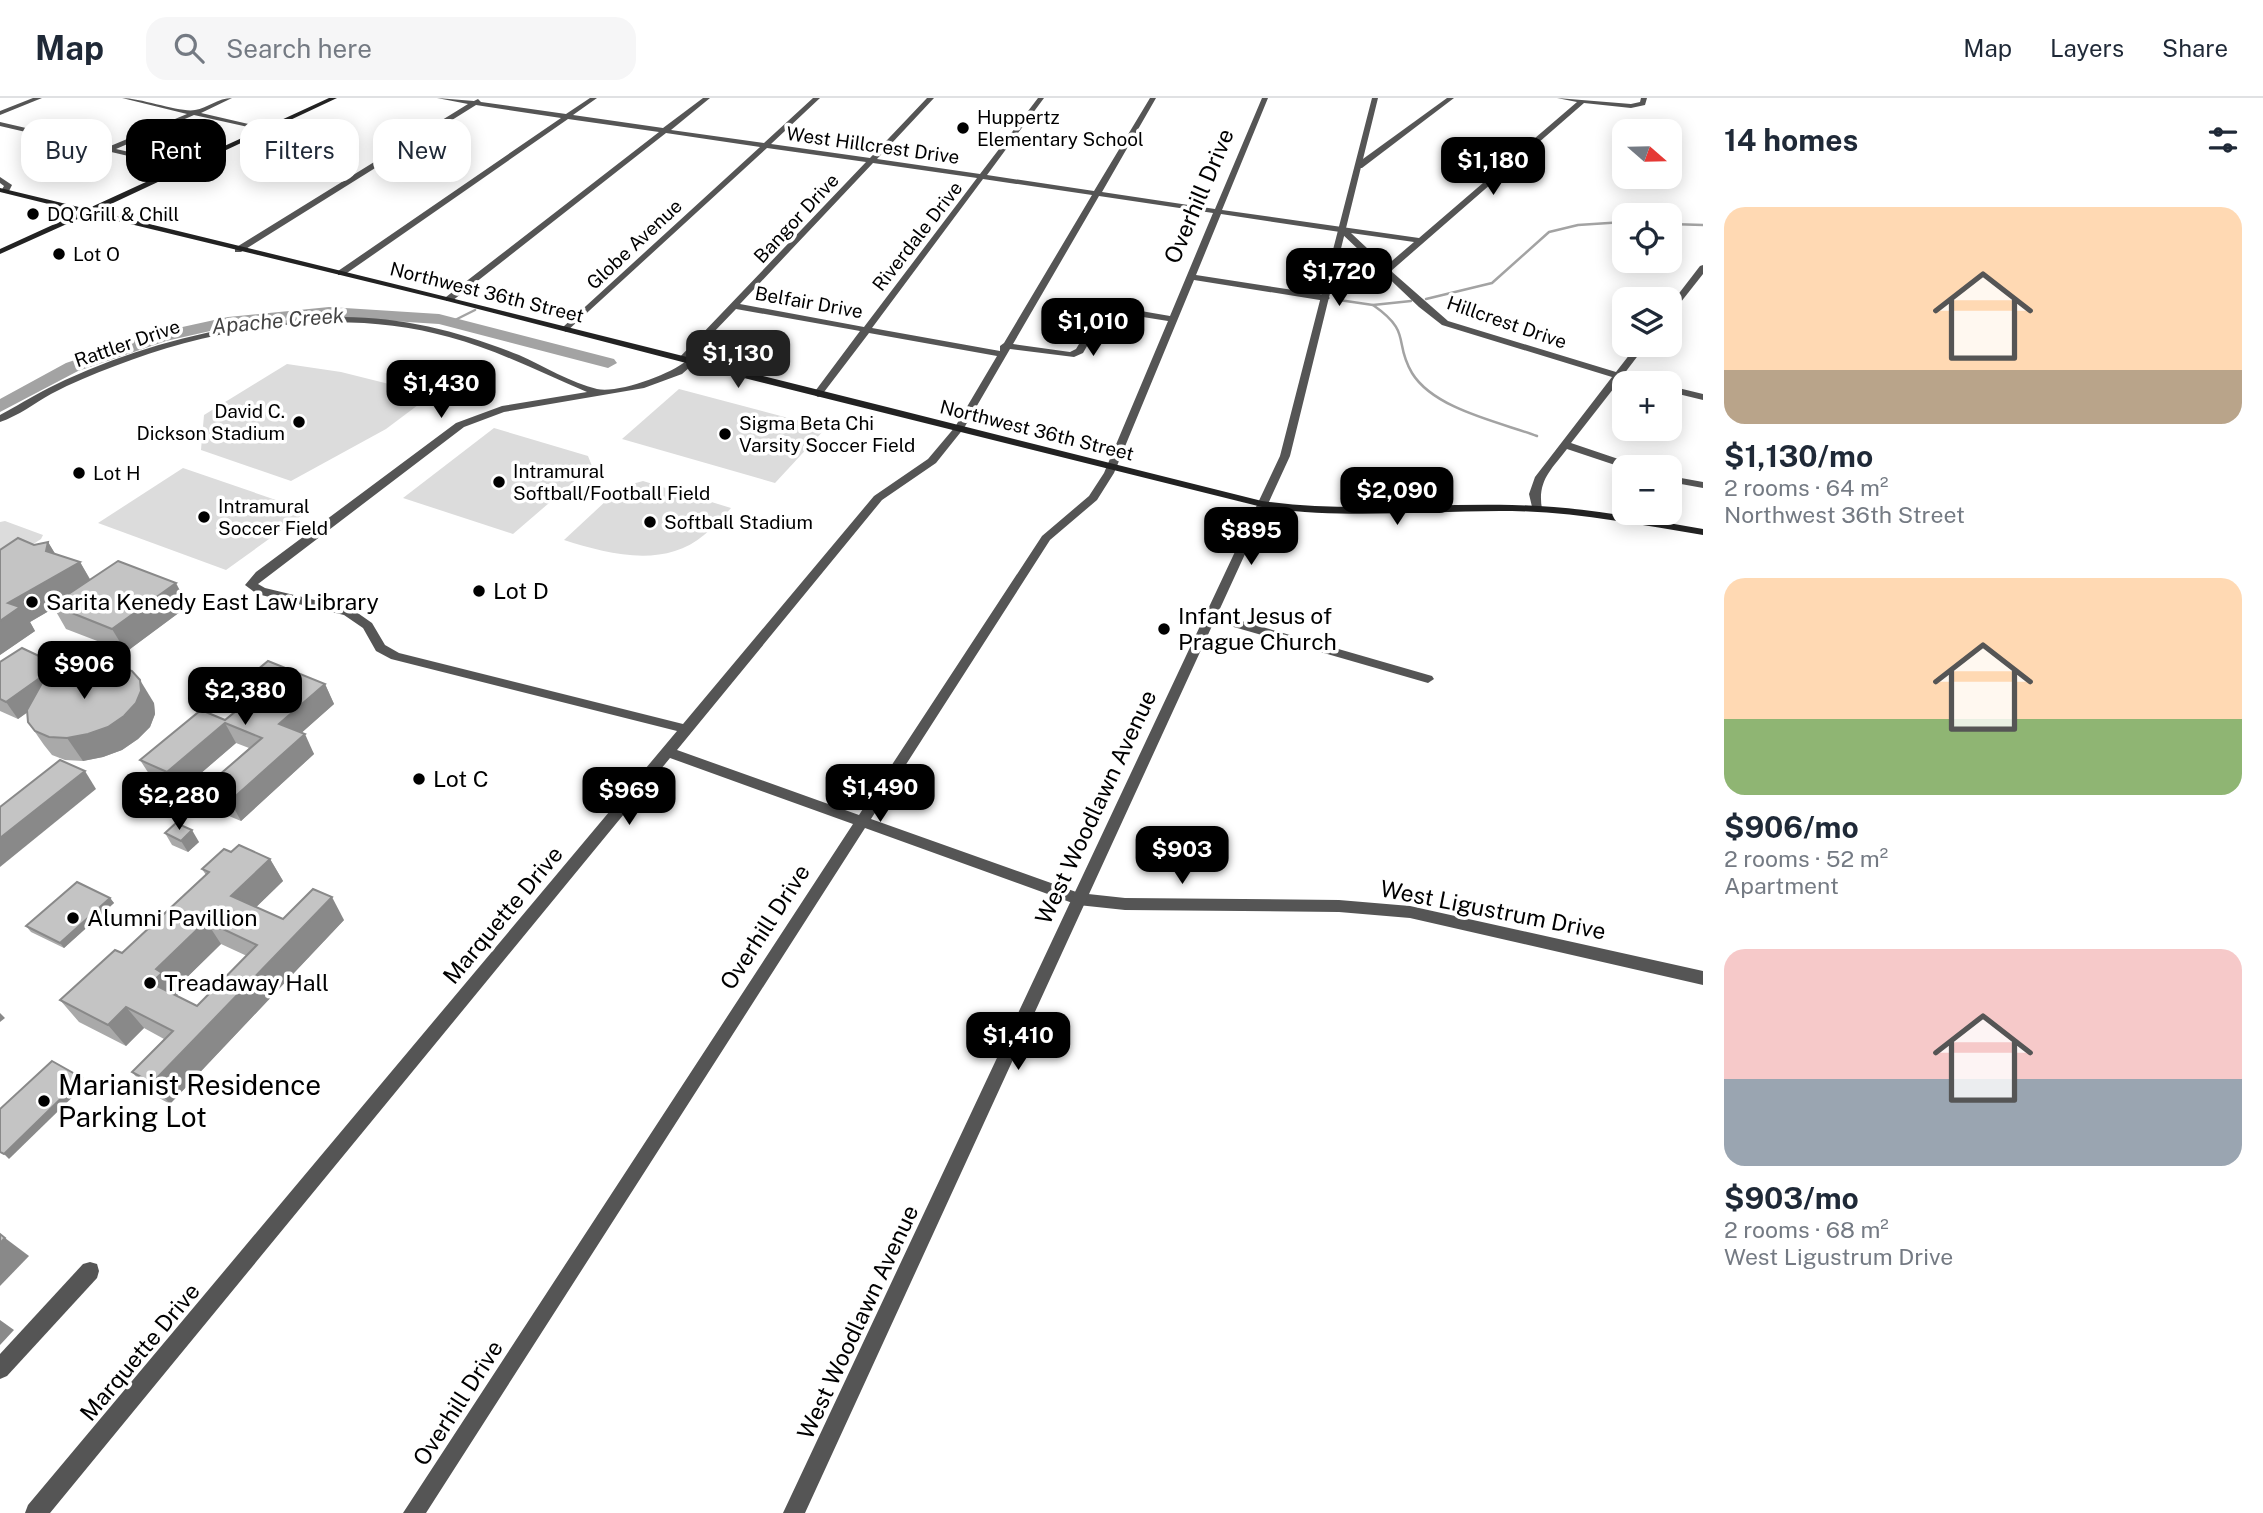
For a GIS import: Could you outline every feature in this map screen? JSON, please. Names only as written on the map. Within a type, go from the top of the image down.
[{"type":"main road","points":[[288,119],[334,98]]},
{"type":"main road","points":[[0,252],[152,182]]},
{"type":"main road","name":"Northwest 36th Street","points":[[4,193],[449,299],[1262,504],[1332,513],[1537,509],[1619,518],[1703,532]]},
{"type":"street","points":[[0,113],[39,98]]},
{"type":"street","points":[[125,98],[240,123]]},
{"type":"street","points":[[112,148],[229,98]]},
{"type":"street","name":"West Hillcrest Drive","points":[[440,98],[1343,230]]},
{"type":"street","points":[[238,250],[482,98]]},
{"type":"street","points":[[341,273],[594,98]]},
{"type":"street","points":[[449,299],[707,98]]},
{"type":"street","name":"Globe Avenue","points":[[566,329],[817,98]]},
{"type":"street","name":"Bangor Drive","points":[[686,729],[394,656],[380,648],[368,626],[348,612],[277,596],[251,585],[260,575],[460,425],[502,409],[598,394],[663,380],[679,372],[734,306],[931,98]]},
{"type":"street","name":"Riverdale Drive","points":[[818,394],[1041,98]]},
{"type":"street","name":"Marquette Drive","points":[[36,1513],[878,498],[932,461],[959,428],[1153,98]]},
{"type":"street","name":"Overhill Drive","points":[[414,1513],[1046,538],[1093,498],[1111,467],[1265,98]]},
{"type":"street","name":"West Woodlawn Avenue","points":[[794,1513],[1289,445],[1376,98]]},
{"type":"street","points":[[1359,166],[1451,98]]},
{"type":"street","points":[[1560,98],[1642,102]]},
{"type":"street","points":[[1386,271],[1582,101]]},
{"type":"street","points":[[0,124],[21,129]]},
{"type":"street","points":[[0,179],[8,185],[4,193]]},
{"type":"street","points":[[1343,230],[1421,241]]},
{"type":"street","name":"Hillcrest Drive","points":[[1343,230],[1445,323],[1612,374]]},
{"type":"street","points":[[1682,295],[1701,272]]},
{"type":"street","points":[[1190,277],[1326,298]]},
{"type":"street","name":"Belfair Drive","points":[[734,306],[864,330],[1003,350],[1072,355],[1080,351],[1102,313],[1118,310],[1171,319]]},
{"type":"street","name":"Rattler Drive","points":[[0,419],[68,382],[153,350],[228,332],[320,321],[433,330],[479,343],[598,394]]},
{"type":"street","points":[[1621,371],[1632,357]]},
{"type":"street","points":[[1537,509],[1534,494],[1540,477],[1612,383]]},
{"type":"street","points":[[1682,392],[1703,397]]},
{"type":"street","points":[[1566,445],[1612,460]]},
{"type":"street","points":[[1682,481],[1703,485]]},
{"type":"street","points":[[1210,616],[1428,679]]},
{"type":"street","name":"West Ligustrum Drive","points":[[668,752],[1077,899],[1125,904],[1339,906],[1410,912],[1703,978]]},
{"type":"street","points":[[0,1369],[90,1271]]},
{"type":"shaded area","name":"David C. Dickson Stadium","points":[[287,364],[341,372],[421,392],[422,402],[386,429],[291,481],[201,450],[204,415]]},
{"type":"shaded area","name":"Sigma Beta Chi Varsity Soccer Field","points":[[679,389],[826,428],[775,483],[622,439]]},
{"type":"shaded area","name":"Intramural Softball/Football Field","points":[[494,428],[588,456],[592,466],[513,534],[403,498]]},
{"type":"shaded area","name":"Intramural Soccer Field","points":[[183,468],[308,511],[226,570],[98,523]]},
{"type":"shaded area","name":"Softball Stadium","points":[[643,481],[731,508],[704,535],[688,546],[671,552],[636,556],[617,554],[564,540],[621,487]]},
{"type":"shaded area","points":[[5,521],[43,535],[0,566],[0,522]]},
{"type":"building","points":[[18,538],[34,545],[48,542],[46,551],[80,562],[8,603],[20,607],[0,621],[0,550]]},
{"type":"building","points":[[118,561],[176,583],[112,629],[52,605]]},
{"type":"building","points":[[22,648],[58,665],[6,702],[0,699],[0,662]]},
{"type":"building","points":[[268,661],[325,684],[279,724],[305,734],[230,801],[213,794],[221,786],[211,782],[262,738],[225,723],[167,772],[140,760],[201,710],[225,720],[253,697],[233,690]]},
{"type":"building","points":[[119,666],[132,671],[140,680],[141,691],[136,703],[124,716],[108,727],[67,738],[49,737],[35,731],[28,722],[27,710],[42,683],[82,668]]},
{"type":"building","points":[[60,760],[85,771],[0,838],[0,807]]},
{"type":"building","points":[[176,823],[192,830],[181,841],[165,833]]},
{"type":"building","points":[[239,845],[270,859],[231,896],[283,919],[313,889],[332,897],[152,1083],[132,1072],[173,1031],[126,1007],[108,1025],[60,1000],[115,950],[122,953],[209,872],[202,869],[224,849],[231,852]],"holes":[[[206,921],[257,945],[197,1006],[151,983],[162,973],[156,969]]]},
{"type":"building","name":"Alumni Pavillion","points":[[77,882],[110,898],[60,943],[26,926]]},
{"type":"building","name":"Marianist Residence Parking Lot","points":[[52,1061],[82,1078],[4,1154],[0,1152],[0,1109]]},
{"type":"waterway","name":"Apache Creek","points":[[1426,299],[1492,283],[1549,232],[1578,225],[1612,223]]},
{"type":"waterway","name":"Apache Creek","points":[[1682,224],[1703,225]]},
{"type":"waterway","name":"Apache Creek","points":[[1339,300],[1373,305]]},
{"type":"waterway","name":"Apache Creek","points":[[1373,305],[1411,301]]},
{"type":"waterway","points":[[1373,305],[1398,330],[1412,373],[1435,396],[1469,413],[1537,436]]},
{"type":"waterway","points":[[451,322],[475,310]]},
{"type":"waterway","name":"Apache Creek","points":[[0,406],[72,367],[161,337],[228,322],[329,312],[439,319],[608,363]]},
{"type":"place","name":"Huppertz Elementary School","points":[[963,128]]},
{"type":"place","name":"DQ Grill & Chill","points":[[33,214]]},
{"type":"place","name":"Lot O","points":[[59,254]]},
{"type":"place","name":"David C. Dickson Stadium","points":[[299,422]]},
{"type":"place","name":"Sigma Beta Chi Varsity Soccer Field","points":[[725,434]]},
{"type":"place","name":"Lot H","points":[[79,473]]},
{"type":"place","name":"Intramural Softball/Football Field","points":[[499,482]]},
{"type":"place","name":"Intramural Soccer Field","points":[[204,517]]},
{"type":"place","name":"Softball Stadium","points":[[650,522]]},
{"type":"place","name":"Lot D","points":[[479,591]]},
{"type":"place","name":"Sarita Kenedy East Law Library","points":[[32,602]]},
{"type":"place","name":"Infant Jesus of Prague Church","points":[[1164,629]]},
{"type":"place","name":"Lot C","points":[[419,779]]},
{"type":"place","name":"Alumni Pavillion","points":[[73,918]]},
{"type":"place","name":"Treadaway Hall","points":[[150,983]]},
{"type":"place","name":"Marianist Residence Parking Lot","points":[[44,1101]]}]
